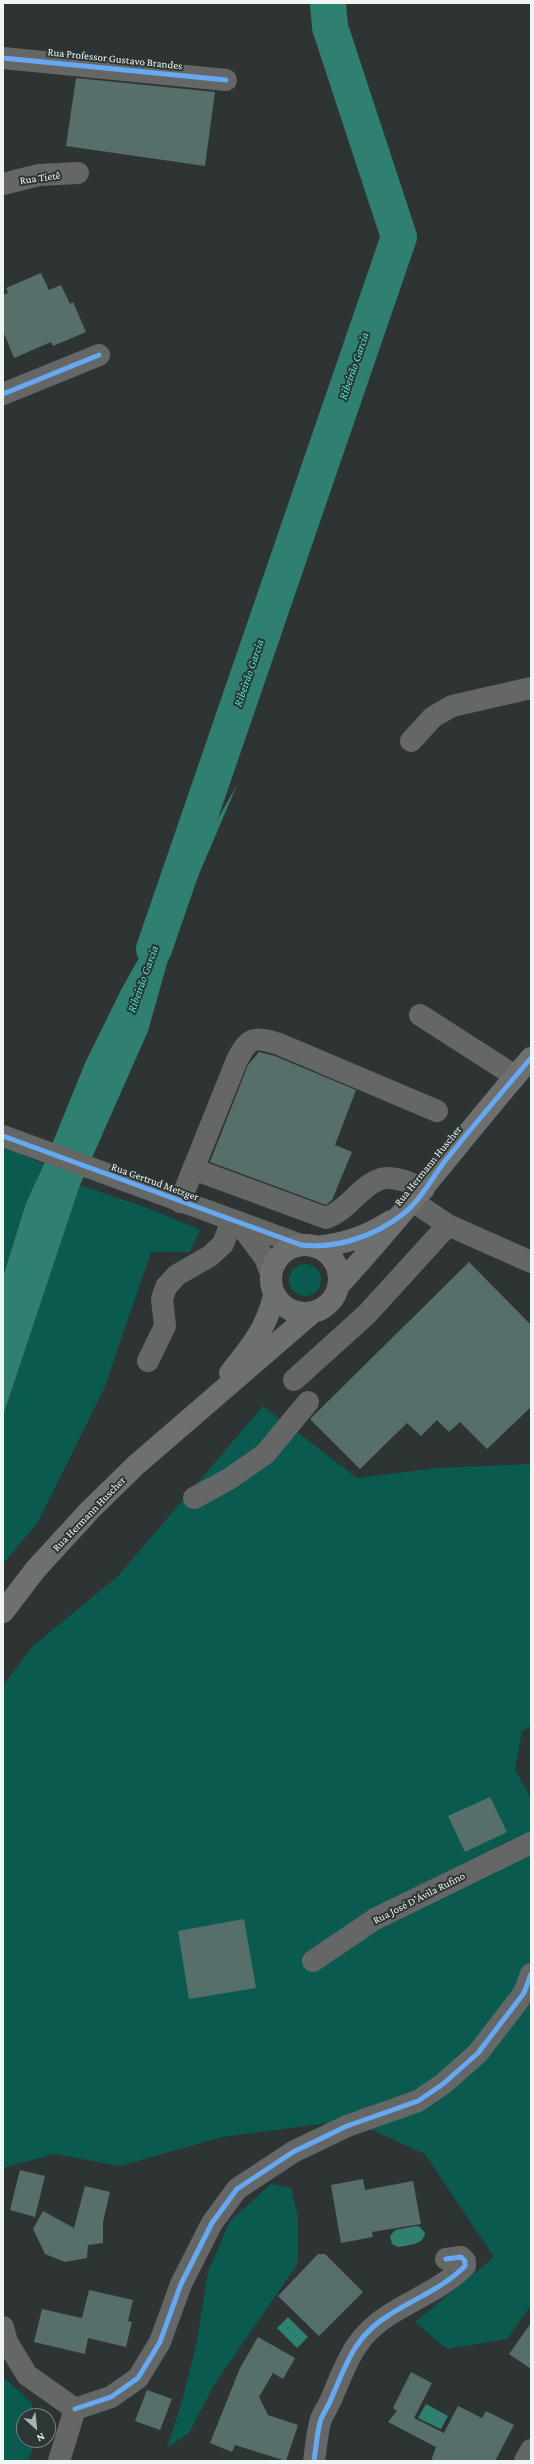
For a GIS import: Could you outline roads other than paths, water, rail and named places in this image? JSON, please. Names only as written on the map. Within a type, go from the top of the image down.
[{"type":"main road","name":"Rua Hermann Huscher","points":[[338,1286],[414,1201],[531,1058]]},
{"type":"main road","name":"Rua Hermann Huscher","points":[[308,1246],[342,1244],[374,1231],[414,1201]]},
{"type":"main road","points":[[308,1246],[332,1258],[337,1266],[338,1286],[333,1298],[324,1308],[312,1313],[301,1314],[290,1311],[274,1296],[271,1285],[271,1274],[276,1260],[287,1250],[308,1246]]},
{"type":"main road","name":"Rua Hermann Huscher","points":[[183,1424],[222,1382],[252,1344],[268,1320],[274,1296]]},
{"type":"main road","name":"Rua Hermann Huscher","points":[[3,1612],[35,1570],[90,1510],[183,1424],[227,1388],[312,1313]]},
{"type":"street","name":"Rua Professor Gustavo Brandes","points":[[3,58],[226,80]]},
{"type":"street","name":"Rua Tietê","points":[[3,184],[38,175],[78,173]]},
{"type":"street","points":[[3,394],[100,355]]},
{"type":"street","points":[[411,741],[433,716],[452,706],[531,688]]},
{"type":"street","points":[[420,1015],[515,1076]]},
{"type":"street","points":[[180,1202],[237,1060],[245,1044],[252,1040],[262,1038],[279,1044],[437,1111]]},
{"type":"street","name":"Rua Gertrud Metzger","points":[[4,1136],[180,1202],[308,1246]]},
{"type":"street","points":[[193,1169],[326,1218],[341,1211],[375,1179],[383,1177],[397,1177],[414,1201],[448,1226],[531,1262]]},
{"type":"street","points":[[148,1360],[165,1326],[162,1299],[166,1287],[177,1275],[210,1256],[223,1244],[235,1221],[265,1258],[271,1274]]},
{"type":"street","points":[[294,1380],[367,1314],[448,1226]]},
{"type":"street","points":[[194,1498],[229,1479],[265,1454],[308,1402]]},
{"type":"street","name":"Rua José D'Ávila Rufino","points":[[313,1962],[375,1919],[531,1843]]},
{"type":"street","points":[[75,2409],[111,2397],[138,2378],[160,2342],[181,2284],[212,2223],[237,2189],[293,2152],[346,2126],[418,2101],[443,2084],[478,2053],[524,1993],[531,1974]]},
{"type":"street","points":[[314,2461],[321,2420],[332,2399],[344,2365],[363,2335],[389,2314],[420,2299],[444,2283],[465,2266],[465,2261],[461,2257],[446,2259]]},
{"type":"street","points":[[3,2327],[7,2342],[27,2375],[75,2409]]},
{"type":"street","points":[[59,2461],[75,2409]]},
{"type":"street","points":[[525,2461],[531,2450]]},
{"type":"water","points":[[237,785],[179,921],[148,1031],[80,1185],[3,1416],[3,1277],[26,1203],[44,1164],[86,1061],[122,988]]},
{"type":"water","points":[[416,2226],[420,2227],[425,2233],[422,2240],[415,2244],[398,2247],[392,2244],[390,2236],[395,2230]]},
{"type":"water","points":[[288,2317],[308,2337],[297,2348],[277,2328]]},
{"type":"water","points":[[426,2404],[448,2416],[441,2429],[418,2418]]},
{"type":"waterway","name":"Ribeirão Garcia","points":[[154,949],[399,237],[330,27],[328,3]]}]
